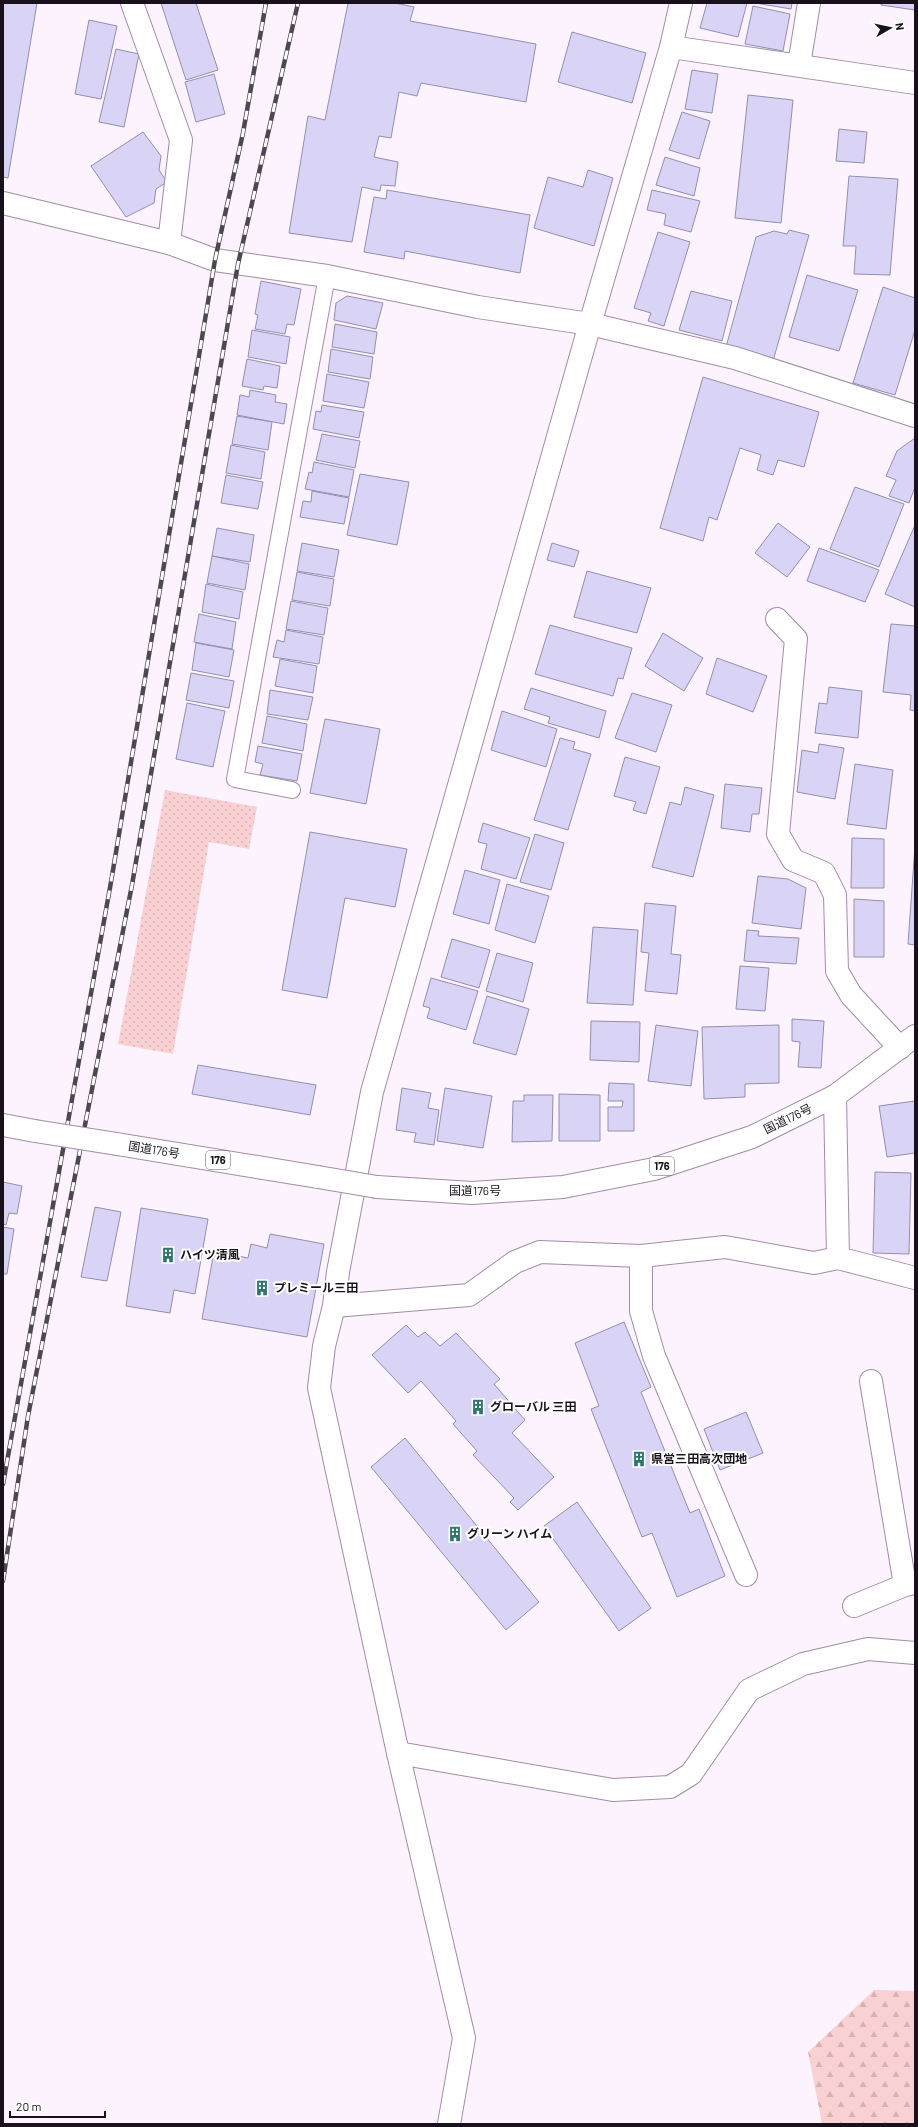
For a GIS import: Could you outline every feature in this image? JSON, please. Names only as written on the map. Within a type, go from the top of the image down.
[{"type":"main road","points":[[132,3],[181,140],[169,243]]},
{"type":"main road","points":[[449,2124],[464,2038],[398,1753],[319,1388],[324,1346],[334,1306],[338,1272],[372,1092],[590,324],[671,47],[681,3]]},
{"type":"main road","points":[[799,65],[809,3]]},
{"type":"main road","points":[[671,47],[915,83]]},
{"type":"main road","points":[[3,203],[169,243],[215,260],[327,276],[478,307],[590,324],[735,358],[915,416]]},
{"type":"main road","points":[[777,619],[796,639],[778,834],[793,860],[824,873],[835,895],[837,971],[851,995],[907,1042]]},
{"type":"main road","name":"国道176号","points":[[3,1125],[378,1187],[472,1194],[563,1187],[654,1169],[752,1137],[835,1096],[907,1042]]},
{"type":"main road","points":[[835,1096],[838,1258]]},
{"type":"main road","points":[[334,1306],[470,1295],[515,1262],[540,1252],[641,1256],[725,1247],[814,1263],[838,1258],[915,1278]]},
{"type":"main road","points":[[641,1256],[641,1311],[654,1356],[746,1575]]},
{"type":"main road","points":[[854,1606],[910,1584],[871,1382]]},
{"type":"main road","points":[[398,1753],[613,1790],[670,1786],[691,1774],[749,1690],[803,1664],[868,1649],[915,1652]]},
{"type":"lane","points":[[292,790],[235,778],[327,276]]},
{"type":"green space","points":[[165,790],[257,807],[249,849],[209,842],[173,1054],[118,1044]]},
{"type":"green space","points":[[874,1990],[915,1991],[915,2124],[822,2124],[808,2052]]},
{"type":"building","points":[[3,3],[37,3],[8,178],[3,177]]},
{"type":"building","points":[[161,3],[196,3],[218,70],[186,80]]},
{"type":"building","points":[[348,3],[395,3],[414,7],[410,21],[536,44],[526,102],[421,83],[417,96],[399,92],[391,138],[379,136],[374,157],[398,162],[395,186],[381,185],[380,191],[362,187],[352,242],[289,233],[308,116],[325,120]]},
{"type":"building","points":[[707,3],[747,3],[738,37],[700,28]]},
{"type":"building","points":[[755,3],[792,3],[791,9]]},
{"type":"building","points":[[881,3],[915,3],[915,10],[881,5]]},
{"type":"building","points":[[753,6],[790,14],[783,51],[745,44]]},
{"type":"building","points":[[89,20],[117,26],[101,99],[75,94]]},
{"type":"building","points":[[572,32],[646,53],[632,103],[558,82]]},
{"type":"building","points":[[116,49],[139,54],[124,127],[99,122]]},
{"type":"building","points":[[692,70],[718,74],[712,113],[685,109]]},
{"type":"building","points":[[214,74],[225,114],[196,122],[185,82]]},
{"type":"building","points":[[748,95],[793,100],[781,223],[735,218]]},
{"type":"building","points":[[682,112],[710,121],[699,159],[669,150]]},
{"type":"building","points":[[839,129],[867,132],[864,163],[836,161]]},
{"type":"building","points":[[143,132],[161,156],[159,170],[167,182],[156,189],[154,203],[126,217],[91,166]]},
{"type":"building","points":[[665,157],[700,168],[694,196],[656,185]]},
{"type":"building","points":[[588,170],[613,178],[594,246],[534,228],[548,177],[583,187]]},
{"type":"building","points":[[849,176],[898,179],[890,275],[854,274],[856,246],[843,246]]},
{"type":"building","points":[[387,190],[530,215],[520,273],[405,251],[404,259],[364,252],[374,197],[386,199]]},
{"type":"building","points":[[652,190],[700,201],[691,232],[664,225],[666,214],[647,210]]},
{"type":"building","points":[[789,230],[809,235],[773,361],[726,347],[756,237],[774,231],[787,234]]},
{"type":"building","points":[[658,232],[690,242],[664,326],[648,321],[651,313],[634,308]]},
{"type":"building","points":[[807,275],[858,290],[839,351],[789,337]]},
{"type":"building","points":[[261,281],[301,289],[294,325],[287,324],[285,334],[255,329],[258,315],[255,314]]},
{"type":"building","points":[[883,287],[915,298],[915,330],[895,395],[853,383]]},
{"type":"building","points":[[691,291],[732,301],[722,341],[679,330]]},
{"type":"building","points":[[347,296],[383,303],[376,329],[334,320],[336,303]]},
{"type":"building","points":[[335,324],[377,332],[374,354],[332,347]]},
{"type":"building","points":[[252,330],[290,337],[286,364],[248,357]]},
{"type":"building","points":[[331,349],[373,357],[370,379],[328,372]]},
{"type":"building","points":[[247,359],[280,366],[277,388],[264,386],[263,390],[242,386]]},
{"type":"building","points":[[327,374],[369,382],[364,408],[323,401]]},
{"type":"building","points":[[703,377],[819,412],[804,467],[778,460],[773,475],[757,470],[761,455],[740,448],[717,520],[709,517],[703,541],[660,528]]},
{"type":"building","points":[[250,390],[276,395],[275,402],[287,404],[284,424],[237,415],[240,395],[249,397]]},
{"type":"building","points":[[322,405],[364,412],[359,438],[313,429],[316,411],[321,412]]},
{"type":"building","points":[[237,416],[272,422],[268,450],[232,444]]},
{"type":"building","points":[[322,434],[360,441],[355,468],[316,460]]},
{"type":"building","points":[[915,438],[915,487],[909,503],[889,496],[896,480],[886,476],[897,451]]},
{"type":"building","points":[[231,445],[265,452],[261,479],[226,473]]},
{"type":"building","points":[[314,462],[354,470],[349,497],[305,489],[309,472],[312,473]]},
{"type":"building","points":[[360,474],[409,482],[397,545],[347,535]]},
{"type":"building","points":[[226,475],[263,482],[258,509],[221,503]]},
{"type":"building","points":[[855,487],[904,504],[879,567],[830,549]]},
{"type":"building","points":[[312,491],[349,498],[344,524],[300,517],[303,501],[311,502]]},
{"type":"building","points":[[778,523],[810,547],[787,577],[755,553]]},
{"type":"building","points":[[915,525],[915,607],[885,594]]},
{"type":"building","points":[[217,528],[254,535],[250,562],[212,556]]},
{"type":"building","points":[[302,543],[339,550],[334,577],[297,571]]},
{"type":"building","points":[[552,543],[579,551],[574,567],[547,560]]},
{"type":"building","points":[[819,548],[879,570],[865,602],[807,581]]},
{"type":"building","points":[[212,556],[249,564],[245,590],[207,583]]},
{"type":"building","points":[[587,571],[651,588],[637,633],[574,617]]},
{"type":"building","points":[[297,572],[334,579],[330,606],[292,600]]},
{"type":"building","points":[[206,584],[243,592],[239,619],[202,612]]},
{"type":"building","points":[[291,601],[328,608],[324,635],[286,629]]},
{"type":"building","points":[[199,614],[236,622],[232,649],[194,642]]},
{"type":"building","points":[[891,624],[915,626],[915,711],[910,710],[911,695],[883,692]]},
{"type":"building","points":[[550,625],[632,648],[623,679],[618,678],[613,696],[535,674]]},
{"type":"building","points":[[286,630],[323,637],[319,664],[273,657],[277,640],[284,642]]},
{"type":"building","points":[[663,633],[703,658],[684,691],[645,666]]},
{"type":"building","points":[[196,643],[234,650],[229,677],[192,670]]},
{"type":"building","points":[[717,658],[767,676],[753,712],[706,694]]},
{"type":"building","points":[[280,659],[317,666],[313,693],[275,686]]},
{"type":"building","points":[[191,673],[234,681],[229,708],[186,700]]},
{"type":"building","points":[[829,687],[862,691],[858,738],[815,733],[819,703],[827,704]]},
{"type":"building","points":[[531,688],[606,711],[599,738],[548,723],[550,717],[524,709]]},
{"type":"building","points":[[270,690],[313,697],[308,720],[267,714]]},
{"type":"building","points":[[632,693],[672,705],[656,752],[615,738]]},
{"type":"building","points":[[187,703],[225,711],[213,767],[176,759]]},
{"type":"building","points":[[502,711],[557,729],[546,767],[491,750]]},
{"type":"building","points":[[267,716],[307,724],[303,751],[262,743]]},
{"type":"building","points":[[325,719],[380,729],[366,804],[310,793]]},
{"type":"building","points":[[560,738],[575,742],[573,749],[591,754],[568,830],[534,820]]},
{"type":"building","points":[[819,744],[844,748],[835,799],[797,792],[802,750],[818,753]]},
{"type":"building","points":[[258,746],[302,754],[297,781],[260,775],[263,764],[255,762]]},
{"type":"building","points":[[625,757],[660,767],[646,814],[633,810],[636,802],[614,796]]},
{"type":"building","points":[[855,764],[893,770],[886,829],[847,824]]},
{"type":"building","points":[[725,784],[762,788],[759,814],[752,814],[750,832],[721,828]]},
{"type":"building","points":[[685,787],[714,795],[693,877],[652,867],[670,802],[681,805]]},
{"type":"building","points":[[483,823],[530,838],[516,879],[481,869],[487,844],[478,842]]},
{"type":"building","points":[[310,832],[407,849],[395,907],[345,898],[327,998],[282,990]]},
{"type":"building","points":[[535,834],[564,843],[551,890],[520,882]]},
{"type":"building","points":[[852,838],[884,839],[884,888],[851,888]]},
{"type":"building","points":[[915,846],[915,945],[908,944]]},
{"type":"building","points":[[465,870],[500,880],[489,924],[453,914]]},
{"type":"building","points":[[758,876],[788,879],[806,888],[801,929],[752,923]]},
{"type":"building","points":[[507,884],[549,896],[535,943],[495,930]]},
{"type":"building","points":[[854,899],[884,901],[884,957],[854,957]]},
{"type":"building","points":[[645,903],[676,906],[671,954],[681,955],[677,994],[645,991],[649,953],[641,952]]},
{"type":"building","points":[[593,927],[638,930],[633,1005],[587,1003]]},
{"type":"building","points":[[747,930],[759,931],[758,936],[799,938],[796,964],[744,961]]},
{"type":"building","points":[[452,939],[490,950],[479,988],[441,977]]},
{"type":"building","points":[[497,953],[533,963],[523,1002],[486,991]]},
{"type":"building","points":[[740,966],[769,968],[765,1011],[736,1009]]},
{"type":"building","points":[[431,978],[478,991],[466,1030],[427,1018],[430,1008],[423,1006]]},
{"type":"building","points":[[487,996],[529,1009],[516,1055],[473,1043]]},
{"type":"building","points":[[792,1019],[824,1021],[821,1068],[798,1067],[800,1042],[792,1041]]},
{"type":"building","points":[[591,1021],[640,1022],[639,1062],[590,1060]]},
{"type":"building","points":[[656,1025],[698,1031],[691,1086],[648,1081]]},
{"type":"building","points":[[779,1025],[779,1083],[745,1084],[745,1097],[704,1099],[702,1027]]},
{"type":"building","points":[[198,1065],[316,1085],[310,1115],[192,1094]]},
{"type":"building","points":[[609,1083],[634,1084],[634,1131],[608,1131],[608,1107],[622,1107],[623,1101],[608,1101]]},
{"type":"building","points":[[402,1088],[431,1093],[428,1108],[439,1110],[434,1145],[414,1142],[416,1133],[396,1130]]},
{"type":"building","points":[[445,1088],[492,1096],[483,1148],[437,1141]]},
{"type":"building","points":[[559,1094],[600,1095],[600,1141],[559,1141]]},
{"type":"building","points":[[524,1095],[553,1095],[552,1141],[512,1142],[513,1101],[524,1101]]},
{"type":"building","points":[[915,1101],[915,1153],[887,1157],[879,1106]]},
{"type":"building","points":[[875,1172],[911,1173],[909,1254],[873,1253]]},
{"type":"building","points":[[3,1182],[22,1186],[17,1214],[9,1213],[6,1225],[3,1224]]},
{"type":"building","points":[[95,1207],[121,1212],[107,1281],[81,1277]]},
{"type":"building","name":"ハイツ清風","points":[[141,1208],[208,1219],[195,1294],[174,1290],[170,1313],[126,1306]]},
{"type":"building","points":[[3,1227],[14,1229],[7,1274],[3,1274]]},
{"type":"building","name":"プレミール三田","points":[[270,1234],[324,1244],[307,1337],[202,1319],[214,1251],[248,1258],[251,1244],[267,1248]]},
{"type":"building","name":"県営三田高次団地","points":[[624,1322],[651,1387],[641,1392],[690,1513],[699,1509],[725,1576],[677,1597],[652,1533],[642,1537],[591,1409],[599,1406],[575,1343]]},
{"type":"building","name":"グローバル 三田","points":[[406,1325],[418,1337],[425,1332],[440,1346],[456,1333],[500,1379],[494,1384],[525,1420],[512,1433],[554,1477],[518,1510],[510,1502],[514,1498],[473,1455],[477,1451],[453,1424],[456,1421],[421,1381],[408,1393],[372,1355]]},
{"type":"building","points":[[746,1412],[763,1453],[720,1470],[704,1429]]},
{"type":"building","name":"グリーン ハイム","points":[[405,1438],[539,1602],[506,1630],[371,1467]]},
{"type":"building","points":[[577,1502],[651,1608],[619,1631],[544,1526]]},
{"type":"railway","points":[[3,1484],[111,882],[215,260],[243,133],[266,3]]},
{"type":"railway","points":[[3,1581],[28,1416],[132,885],[238,264],[298,3]]},
{"type":"place","name":"ハイツ清風","points":[[168,1255]]},
{"type":"place","name":"プレミール三田","points":[[262,1288]]},
{"type":"place","name":"グローバル 三田","points":[[478,1407]]},
{"type":"place","name":"県営三田高次団地","points":[[639,1459]]},
{"type":"place","name":"グリーン ハイム","points":[[455,1534]]}]
